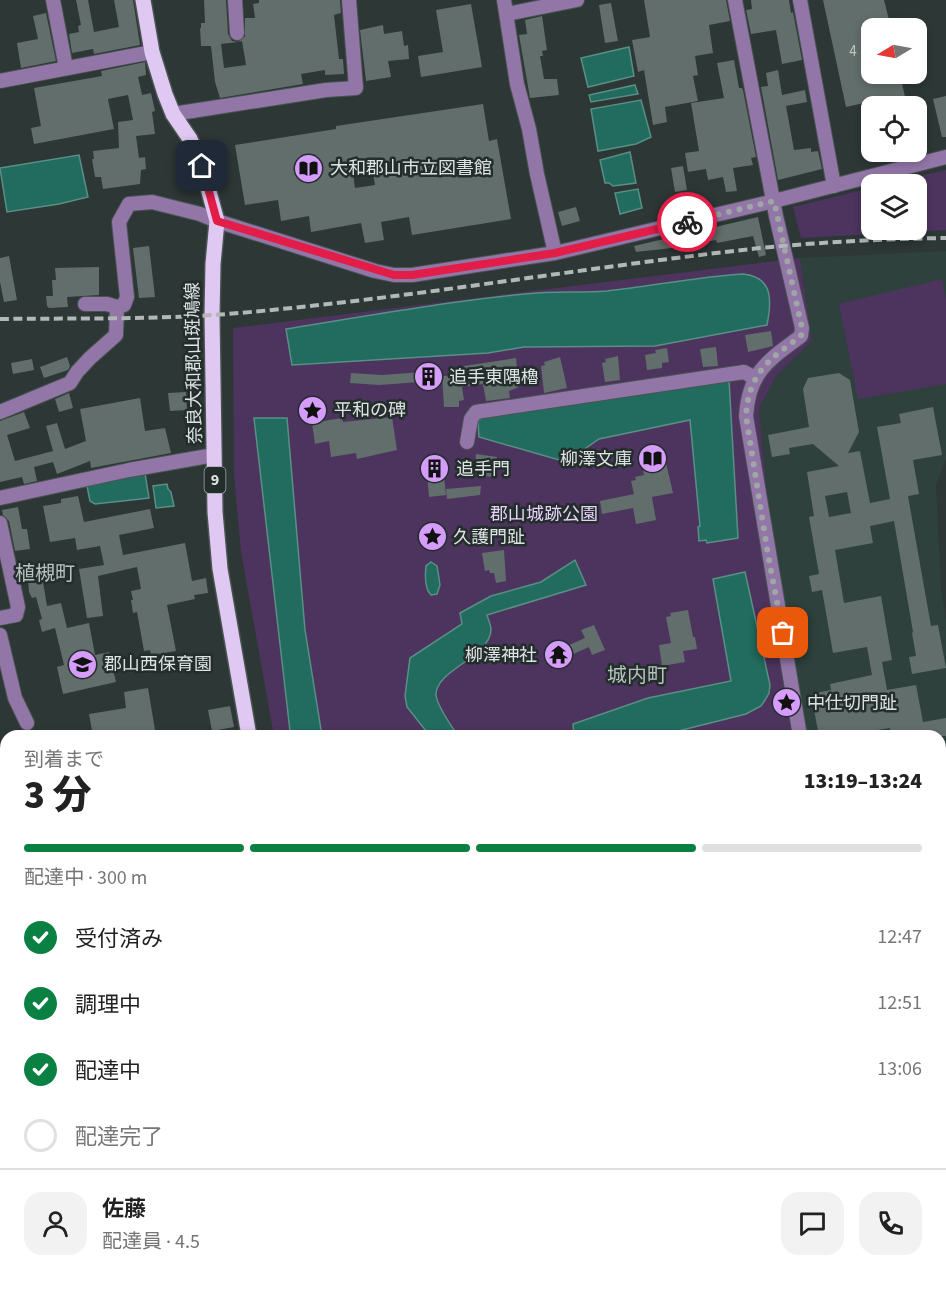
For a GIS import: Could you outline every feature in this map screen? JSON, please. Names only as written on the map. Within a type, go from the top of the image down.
[{"type":"main road","name":"奈良大和郡山斑鳩線","points":[[143,0],[152,52],[173,114],[190,139],[202,166],[217,221],[212,315],[215,512],[220,569],[248,730]]},
{"type":"street","points":[[53,0],[66,68]]},
{"type":"street","points":[[235,0],[237,33]]},
{"type":"street","points":[[173,114],[326,90],[356,88],[349,0]]},
{"type":"street","points":[[555,253],[529,129],[517,84],[505,7],[577,0]]},
{"type":"street","points":[[735,0],[752,98],[802,328],[801,336],[779,350],[755,378],[747,398],[746,416],[799,730]]},
{"type":"street","points":[[800,0],[834,186]]},
{"type":"street","points":[[0,81],[152,52]]},
{"type":"street","points":[[85,304],[107,304],[117,307],[124,305],[126,297],[119,222],[129,204],[152,202],[200,214],[394,275],[412,275],[555,253],[946,157]]},
{"type":"street","points":[[0,412],[70,383],[90,358],[116,335],[117,307]]},
{"type":"street","points":[[467,442],[471,418],[476,412],[744,372],[755,378]]},
{"type":"street","points":[[0,498],[129,470],[214,455]]},
{"type":"street","points":[[0,523],[18,607],[16,615],[0,618]]},
{"type":"street","points":[[0,635],[1,650],[15,698],[27,723]]},
{"type":"shaded area","points":[[629,47],[634,76],[588,87],[581,58]]},
{"type":"shaded area","points":[[635,85],[638,94],[591,102],[589,95]]},
{"type":"shaded area","points":[[641,100],[651,137],[636,144],[598,151],[591,109]]},
{"type":"shaded area","points":[[630,152],[636,183],[613,186],[605,183],[600,160]]},
{"type":"shaded area","points":[[79,155],[88,197],[7,212],[0,168]]},
{"type":"shaded area","points":[[638,189],[642,208],[620,214],[615,193]]},
{"type":"shaded area","points":[[946,251],[946,459],[936,484],[941,589],[946,620],[946,730],[805,730],[772,544],[759,409],[776,376],[812,341],[800,258]]},
{"type":"shaded area","points":[[743,274],[760,280],[768,291],[770,307],[767,325],[655,346],[524,347],[488,353],[292,365],[286,329],[495,297],[535,293],[607,291]]},
{"type":"shaded area","points":[[729,380],[738,538],[707,543],[706,540],[699,541],[698,527],[700,526],[690,420],[599,439],[566,462],[479,437],[478,422],[485,414]]},
{"type":"shaded area","points":[[254,418],[287,418],[305,630],[321,730],[290,730]]},
{"type":"shaded area","points":[[145,473],[149,498],[95,504],[90,501],[87,486]]},
{"type":"shaded area","points":[[167,484],[174,506],[156,508],[153,486]]},
{"type":"shaded area","points":[[575,560],[586,585],[487,615],[491,629],[489,639],[482,648],[444,678],[438,686],[436,695],[439,705],[454,730],[425,730],[407,707],[405,696],[410,658],[462,624],[460,613],[491,596],[541,582]]},
{"type":"shaded area","points":[[431,562],[437,566],[440,585],[437,594],[431,595],[427,589],[425,577],[426,566]]},
{"type":"shaded area","points":[[745,572],[770,685],[769,693],[761,706],[746,714],[682,730],[574,730],[573,724],[648,698],[731,681],[713,579]]},
{"type":"green space","points":[[946,170],[946,230],[927,231],[927,175]]},
{"type":"green space","points":[[861,190],[861,235],[801,238],[793,207]]},
{"type":"green space","name":"郡山城跡公園","points":[[800,258],[812,341],[776,376],[759,409],[772,544],[805,730],[273,730],[241,552],[234,475],[233,328]]},
{"type":"green space","points":[[942,279],[946,299],[946,384],[858,399],[839,304]]},
{"type":"building","points":[[76,0],[88,0],[94,32],[119,27],[114,0],[133,0],[140,45],[94,54],[93,49],[72,53],[69,34],[79,32],[78,26],[81,25]]},
{"type":"building","points":[[204,0],[226,0],[228,34],[232,41],[238,42],[245,36],[245,18],[255,18],[253,4],[259,3],[259,0],[340,0],[341,13],[334,15],[339,59],[343,59],[344,74],[325,75],[325,70],[301,74],[303,84],[220,98],[215,82],[211,46],[201,46],[200,28],[201,23],[205,23]],"holes":[[[242,41],[246,65],[224,68],[221,44]]]},
{"type":"building","points":[[644,0],[726,0],[730,21],[709,25],[713,53],[695,56],[698,75],[693,76],[698,101],[665,107],[667,122],[653,125],[644,70],[638,72],[632,40],[650,37]]},
{"type":"building","points":[[751,0],[789,0],[802,60],[782,64],[776,30],[751,34],[746,10],[752,9]]},
{"type":"building","points":[[823,0],[884,0],[888,18],[861,18],[861,84],[902,84],[905,96],[861,96],[861,104],[846,107]]},
{"type":"building","points":[[611,3],[618,41],[605,43],[599,5]]},
{"type":"building","points":[[471,4],[482,67],[421,77],[418,56],[443,52],[436,10]]},
{"type":"building","points":[[46,13],[56,61],[21,68],[17,43],[38,39],[33,16]]},
{"type":"building","points":[[542,16],[547,50],[542,51],[543,56],[540,56],[544,79],[557,79],[559,95],[530,98],[519,35],[527,34],[525,20]]},
{"type":"building","points":[[383,25],[384,34],[402,31],[404,46],[408,45],[409,59],[388,61],[391,77],[366,81],[360,30]]},
{"type":"building","points":[[734,60],[739,88],[743,90],[756,157],[751,158],[753,165],[733,168],[737,191],[726,192],[723,177],[708,180],[706,169],[688,172],[685,153],[699,151],[691,103],[724,98],[717,63]]},
{"type":"building","points":[[145,62],[146,75],[138,77],[142,95],[151,93],[155,111],[152,112],[155,134],[136,136],[139,158],[145,157],[146,169],[141,170],[140,184],[103,189],[101,177],[95,177],[92,159],[94,159],[93,151],[119,148],[118,122],[133,120],[128,95],[108,99],[114,129],[34,144],[31,128],[41,126],[34,88],[102,76],[101,71]]},
{"type":"building","points":[[778,70],[782,95],[805,90],[807,102],[786,106],[794,150],[811,148],[811,152],[818,151],[822,169],[778,180],[761,87],[768,86],[766,73]]},
{"type":"building","points":[[946,96],[946,137],[942,137],[933,99]]},
{"type":"building","points":[[483,104],[489,141],[497,139],[511,219],[412,235],[409,217],[381,222],[384,240],[365,243],[361,223],[311,232],[309,216],[281,221],[278,200],[245,205],[235,145],[336,129],[336,126]],"holes":[[[371,162],[375,185],[355,188],[352,166]]]},
{"type":"building","points":[[683,166],[687,190],[675,192],[671,168]]},
{"type":"building","points":[[576,207],[580,221],[562,226],[558,212]]},
{"type":"building","points":[[758,217],[766,255],[759,257],[753,236],[717,243],[716,240],[636,252],[634,246]]},
{"type":"building","points":[[149,246],[155,297],[139,298],[133,248]]},
{"type":"building","points":[[9,256],[17,300],[4,302],[0,282],[0,258]]},
{"type":"building","points":[[99,267],[99,295],[67,297],[68,307],[49,308],[47,306],[46,296],[53,296],[52,280],[56,280],[55,268]]},
{"type":"building","points":[[771,331],[773,346],[748,352],[745,335]]},
{"type":"building","points":[[716,347],[718,366],[703,367],[700,349]]},
{"type":"building","points":[[667,348],[669,362],[662,363],[662,368],[647,370],[645,355]]},
{"type":"building","points":[[618,356],[620,380],[605,382],[602,363],[606,362],[605,359]]},
{"type":"building","points":[[67,357],[70,366],[68,370],[44,378],[40,367]]},
{"type":"building","points":[[560,357],[567,388],[544,393],[541,366],[545,365],[544,362]]},
{"type":"building","points":[[516,358],[519,387],[509,391],[510,398],[486,401],[483,384],[462,387],[464,400],[459,401],[459,407],[444,407],[442,376],[466,375],[464,366]]},
{"type":"building","points":[[32,359],[34,370],[13,374],[11,363]]},
{"type":"building","points":[[437,371],[438,383],[379,385],[350,383],[351,373],[382,375]]},
{"type":"building","points":[[839,373],[850,380],[859,432],[848,453],[860,451],[870,503],[890,499],[877,427],[901,423],[899,414],[933,407],[942,455],[913,460],[919,494],[908,496],[931,626],[938,625],[946,668],[912,674],[909,657],[916,656],[894,521],[870,526],[873,543],[835,550],[844,603],[881,596],[892,660],[882,662],[887,690],[916,685],[923,722],[946,718],[946,730],[890,730],[890,728],[818,730],[811,694],[831,690],[830,684],[872,675],[867,647],[833,653],[822,590],[812,592],[809,576],[819,574],[809,517],[814,516],[807,472],[839,466],[813,444],[789,448],[790,454],[772,457],[768,435],[809,427],[803,389],[808,378]],"holes":[[[847,492],[851,513],[829,517],[825,496]]]},
{"type":"building","points":[[186,392],[187,410],[170,411],[168,393]]},
{"type":"building","points":[[69,393],[73,408],[59,412],[55,399]]},
{"type":"building","points":[[140,398],[145,431],[165,428],[171,453],[91,468],[90,461],[57,474],[53,462],[34,467],[37,481],[24,484],[22,477],[0,482],[0,421],[24,412],[30,428],[7,435],[15,461],[53,451],[46,426],[57,423],[65,449],[86,441],[80,409]]},
{"type":"building","points":[[392,417],[397,450],[357,459],[356,453],[331,457],[329,441],[315,444],[312,423],[342,418],[343,422]]},
{"type":"building","points":[[663,450],[673,493],[652,497],[656,520],[636,524],[633,508],[602,514],[600,501],[634,494],[631,481],[636,480],[635,477],[644,475],[640,455]]},
{"type":"building","points":[[476,454],[497,457],[494,477],[474,475]]},
{"type":"building","name":"追手門","points":[[442,458],[446,495],[429,497],[426,460]]},
{"type":"building","points":[[481,486],[480,495],[447,499],[446,489]]},
{"type":"building","points":[[78,496],[84,522],[150,509],[154,528],[119,535],[123,555],[185,543],[192,581],[206,578],[208,593],[194,595],[195,599],[167,605],[176,651],[151,655],[150,650],[144,651],[137,612],[133,613],[131,600],[133,600],[131,591],[141,589],[137,567],[98,576],[103,616],[87,618],[79,569],[104,565],[100,546],[77,550],[75,538],[50,542],[43,506],[61,503],[61,499]]},
{"type":"building","points":[[18,507],[22,529],[27,529],[30,549],[15,551],[9,521],[3,515],[2,510]]},
{"type":"building","points":[[504,550],[506,581],[496,583],[494,573],[490,573],[489,570],[485,571],[482,553]]},
{"type":"building","points":[[42,576],[47,606],[61,603],[67,628],[89,623],[95,655],[109,652],[116,682],[63,694],[57,667],[64,665],[55,628],[42,632],[39,620],[42,619],[36,597],[32,598],[29,592],[28,579]]},
{"type":"building","points":[[688,610],[697,649],[683,651],[685,662],[662,666],[659,645],[671,643],[666,617],[671,616],[670,613]]},
{"type":"building","points":[[594,625],[605,650],[592,655],[589,647],[553,663],[549,654],[585,638],[581,630]]},
{"type":"building","points":[[148,688],[155,730],[92,730],[89,714],[126,708],[124,692]]},
{"type":"building","points":[[230,706],[234,727],[212,730],[208,710]]},
{"type":"railway","points":[[0,319],[149,318],[239,313],[369,299],[760,248],[853,241],[946,238]]},
{"type":"way so far","points":[[687,222],[774,201],[802,328],[801,336],[779,350],[755,378],[747,398],[746,416],[783,633]]},
{"type":"place","name":"大和郡山市立図書館","points":[[309,168]]},
{"type":"place","name":"追手東隅櫓","points":[[428,377]]},
{"type":"place","name":"平和の碑","points":[[313,410]]},
{"type":"place","name":"柳澤文庫","points":[[653,459]]},
{"type":"place","name":"追手門","points":[[435,469]]},
{"type":"place","name":"久護門趾","points":[[432,537]]},
{"type":"place","name":"柳澤神社","points":[[558,655]]},
{"type":"place","name":"郡山西保育園","points":[[83,664]]},
{"type":"place","name":"中仕切門趾","points":[[786,703]]},
{"type":"district","name":"植槻町","points":[[45,574]]},
{"type":"district","name":"城内町","points":[[637,676]]},
{"type":"route","points":[[202,166],[217,221],[394,275],[412,275],[555,253],[687,222]]}]
